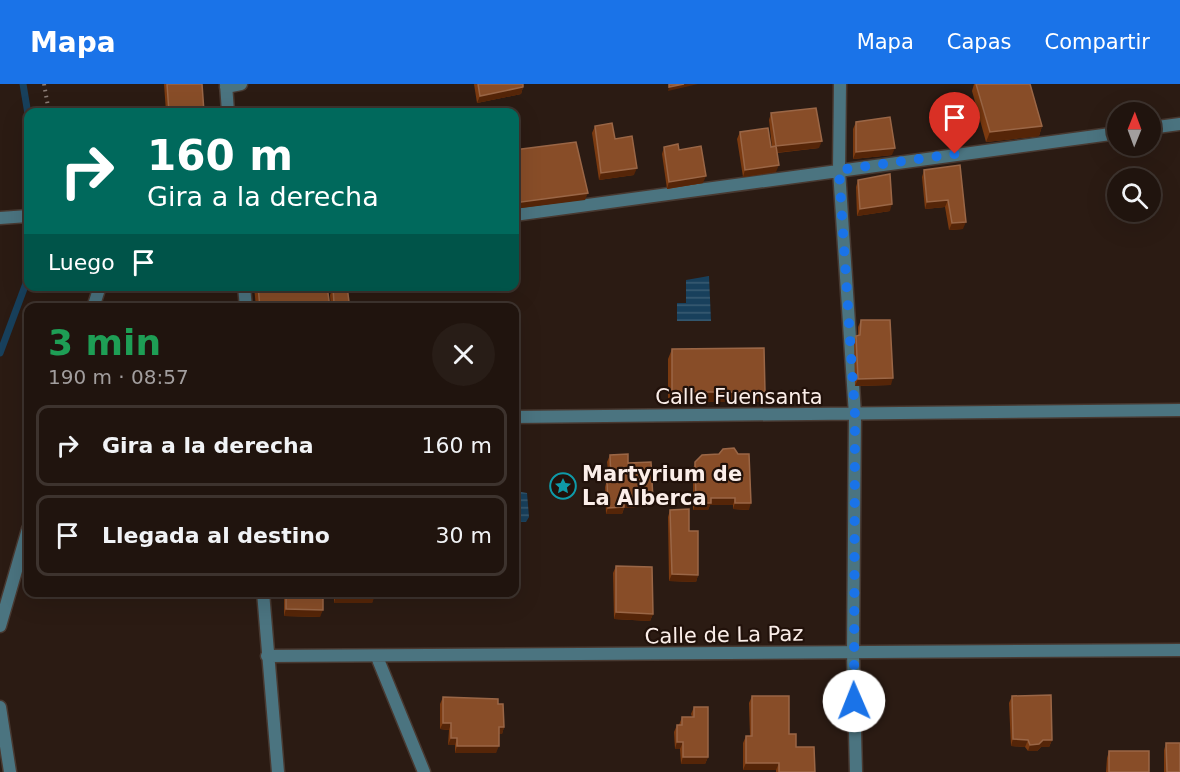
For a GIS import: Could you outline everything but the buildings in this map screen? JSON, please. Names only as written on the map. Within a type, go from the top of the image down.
[{"type":"street","points":[[228,108],[227,85],[241,84]]},
{"type":"street","points":[[840,84],[839,170],[855,415],[853,653],[856,772]]},
{"type":"street","points":[[1161,127],[1180,124]]},
{"type":"street","points":[[519,215],[1107,134]]},
{"type":"street","points":[[0,218],[24,216]]},
{"type":"street","name":"Calle Fuensanta","points":[[519,417],[1180,410]]},
{"type":"street","points":[[0,626],[24,543]]},
{"type":"street","points":[[263,597],[278,772]]},
{"type":"street","name":"Calle de La Paz","points":[[267,656],[1180,650]]},
{"type":"street","points":[[377,657],[424,772]]},
{"type":"street","points":[[0,707],[10,772]]},
{"type":"path","points":[[44,84],[48,108]]},
{"type":"water","points":[[709,276],[711,321],[677,321],[677,303],[686,303],[686,280]]},
{"type":"water","points":[[519,492],[527,493],[529,517],[526,522],[519,522]]},
{"type":"waterway","points":[[23,84],[27,108]]},
{"type":"waterway","points":[[0,353],[24,289]]},
{"type":"place","name":"Martyrium de La Alberca","points":[[563,486]]},
{"type":"route","points":[[854,701],[855,415],[839,170],[955,154]]}]
